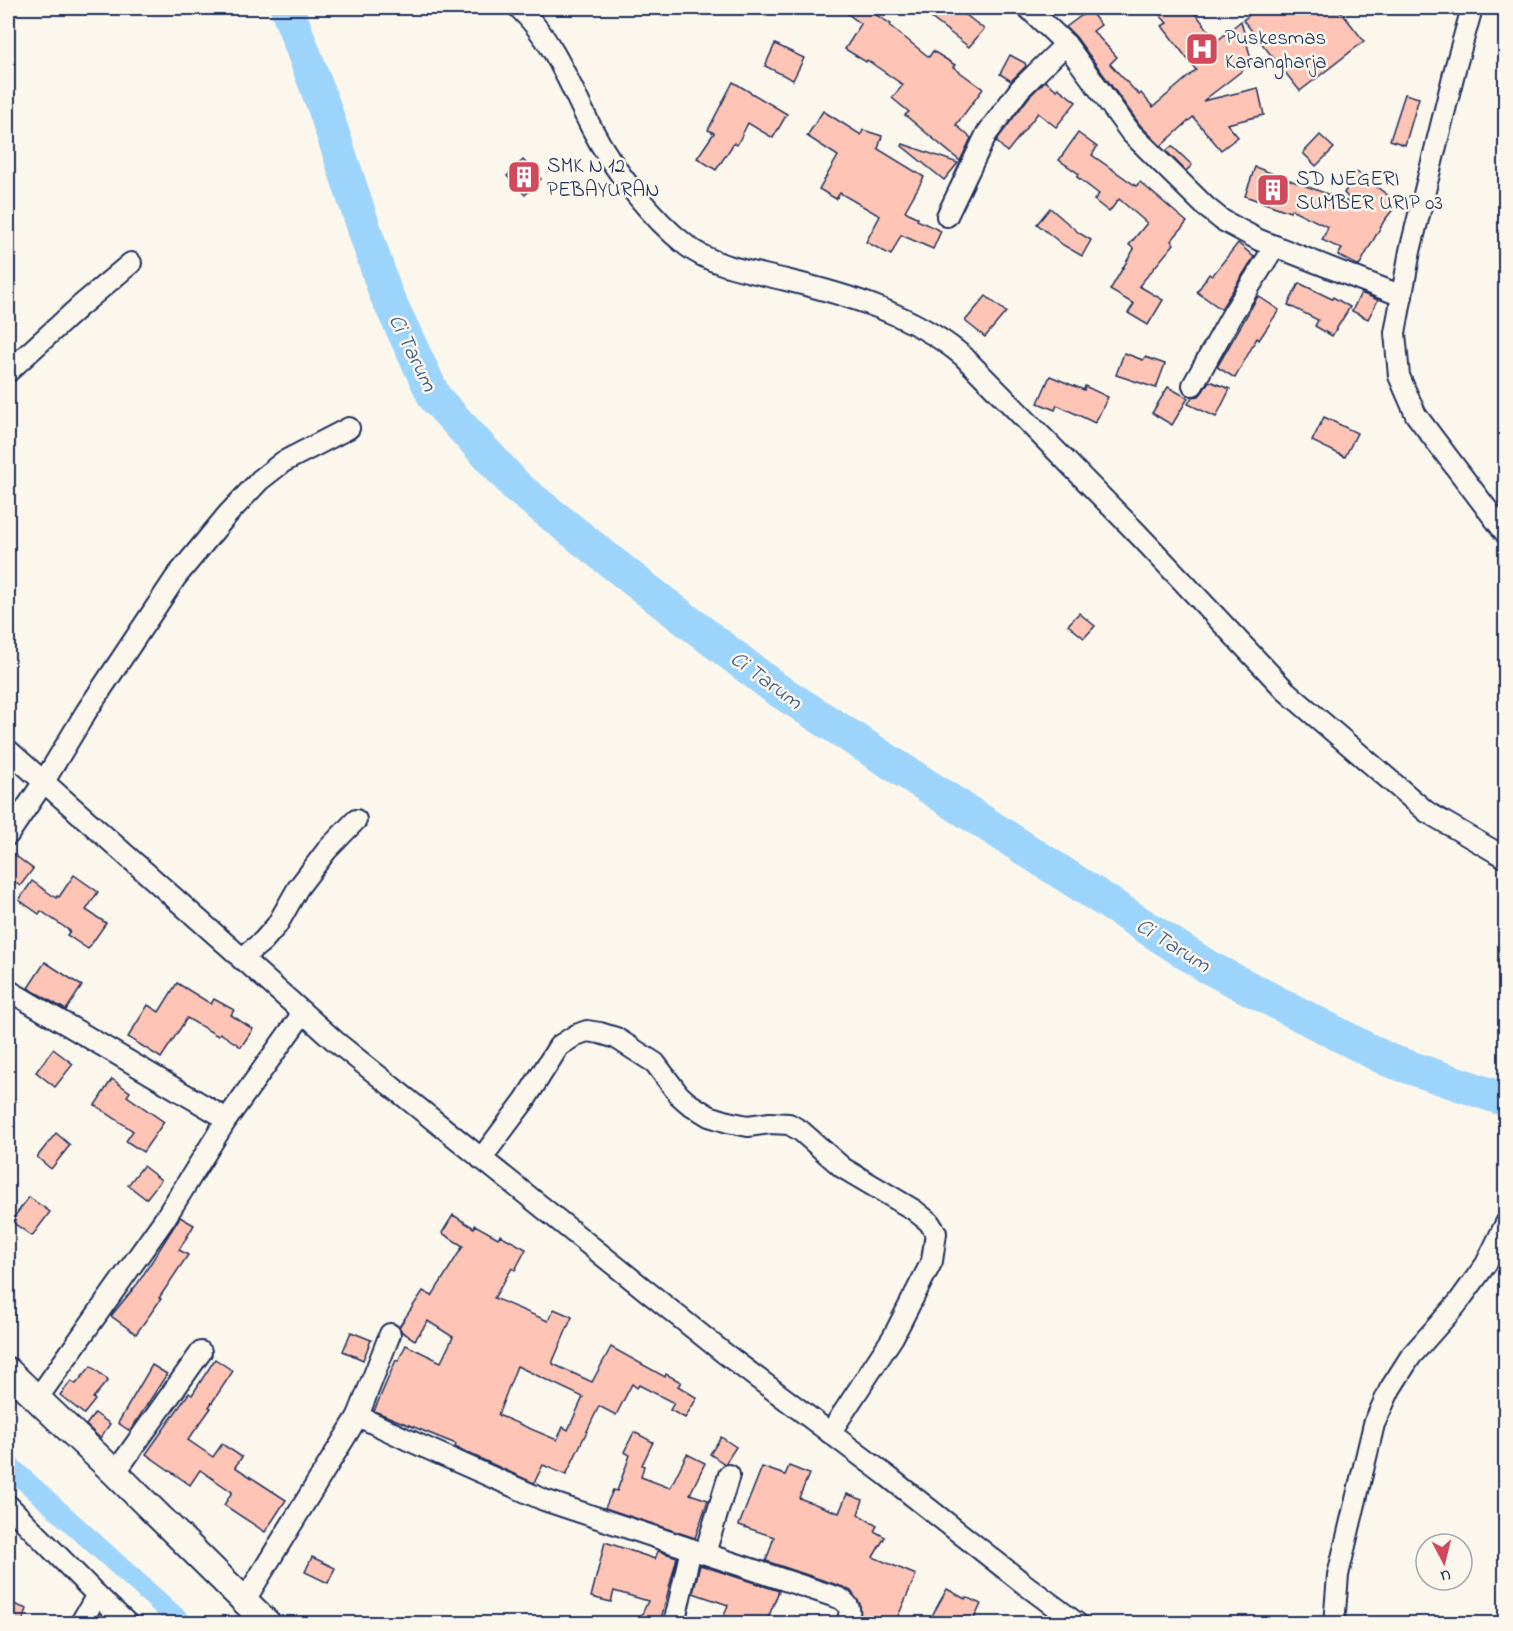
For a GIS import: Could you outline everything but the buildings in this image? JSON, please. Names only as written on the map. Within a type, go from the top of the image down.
[{"type":"main road","points":[[8,1371],[268,1623]]},
{"type":"street","points":[[519,8],[549,42],[592,129],[623,179],[670,232],[689,248],[726,265],[801,284],[895,314],[944,340],[963,356],[1120,516],[1286,691],[1427,812],[1506,858]]},
{"type":"street","points":[[1028,8],[1066,44],[1131,133],[1222,220],[1275,246],[1402,296]]},
{"type":"street","points":[[1472,8],[1410,251],[1395,333],[1399,376],[1416,415],[1506,534]]},
{"type":"street","points":[[947,216],[986,135],[1020,89],[1066,44]]},
{"type":"street","points":[[1193,385],[1233,313],[1275,246]]},
{"type":"street","points":[[8,372],[131,263]]},
{"type":"street","points":[[8,834],[176,578],[228,514],[260,480],[283,462],[349,428]]},
{"type":"street","points":[[8,750],[335,1041],[715,1346],[1078,1623]]},
{"type":"street","points":[[241,959],[263,941],[277,925],[298,888],[327,850],[356,820]]},
{"type":"street","points":[[8,990],[227,1119]]},
{"type":"street","points":[[37,1400],[164,1220],[227,1119],[303,1013]]},
{"type":"street","points":[[481,1159],[525,1100],[559,1046],[587,1031],[616,1038],[655,1064],[679,1095],[709,1116],[748,1126],[770,1123],[789,1124],[801,1131],[843,1168],[914,1210],[929,1222],[936,1233],[932,1261],[893,1336],[830,1434]]},
{"type":"street","points":[[1335,1623],[1338,1575],[1374,1424],[1390,1389],[1411,1356],[1457,1304],[1486,1264],[1506,1223]]},
{"type":"street","points":[[245,1600],[357,1416],[390,1334]]},
{"type":"street","points":[[115,1473],[201,1352]]},
{"type":"street","points":[[357,1416],[406,1440],[544,1500],[839,1598],[850,1607],[847,1623]]},
{"type":"street","points":[[674,1623],[698,1551],[729,1475]]},
{"type":"street","points":[[8,1505],[128,1623]]},
{"type":"street","points":[[80,1623],[97,1595]]},
{"type":"waterway","name":"Ci Tarum","points":[[287,8],[324,107],[385,292],[435,398],[518,488],[775,688],[1208,967],[1388,1060],[1506,1100]]},
{"type":"waterway","points":[[8,1465],[183,1624]]},
{"type":"place","name":"Puskesmas Karangharja","points":[[1202,49]]},
{"type":"place","name":"SMK N 12 PEBAYURAN","points":[[524,177]]},
{"type":"place","name":"SD NEGERI SUMBER URIP 03","points":[[1273,190]]}]
